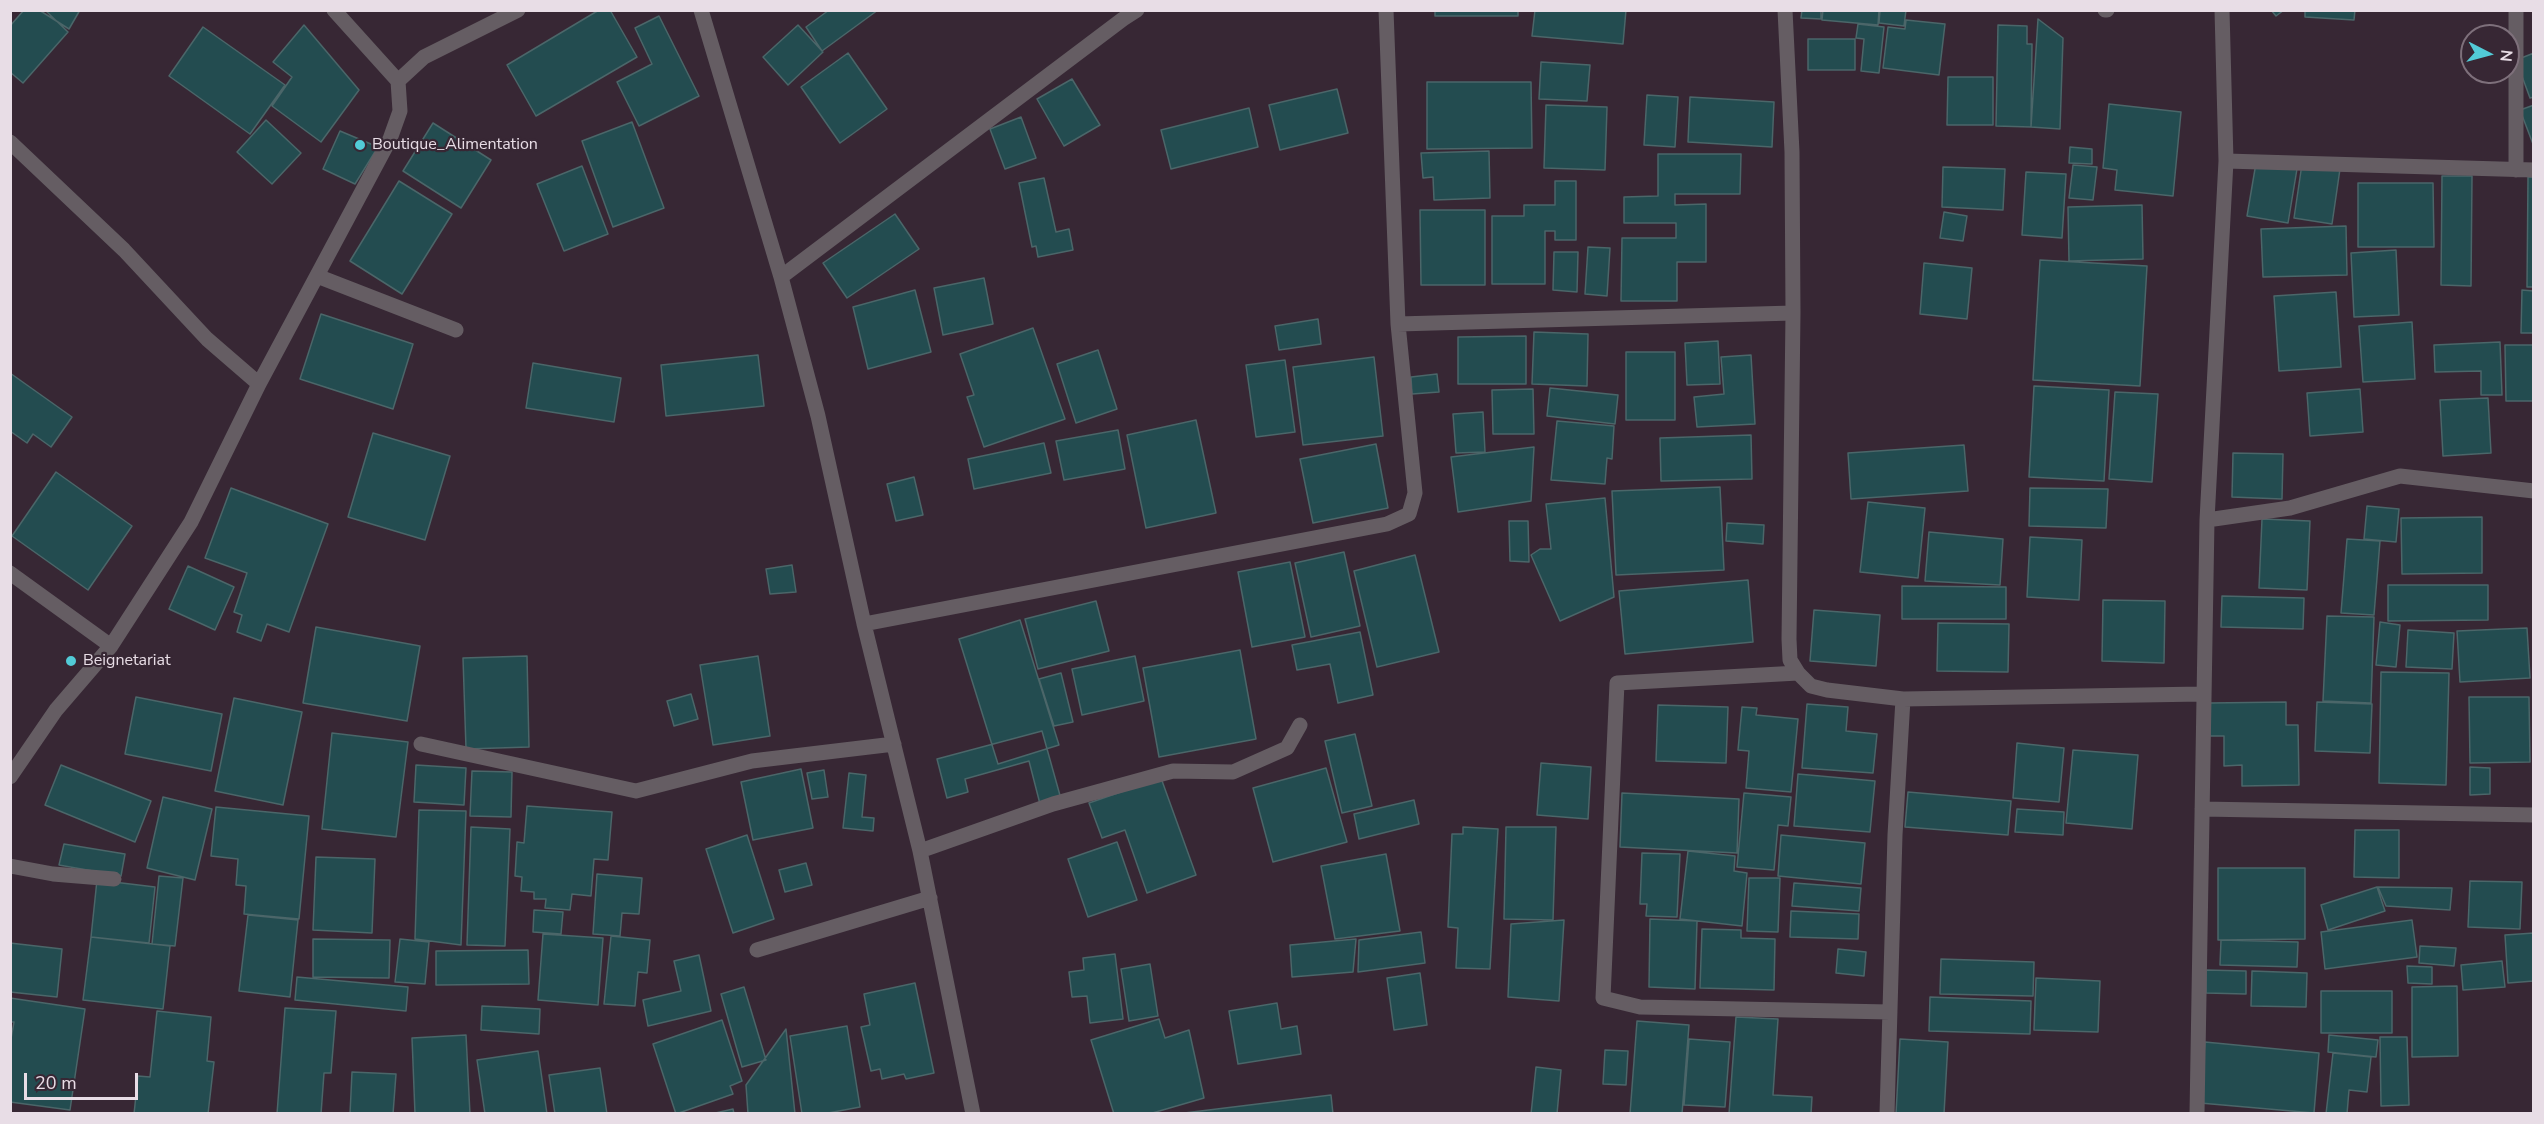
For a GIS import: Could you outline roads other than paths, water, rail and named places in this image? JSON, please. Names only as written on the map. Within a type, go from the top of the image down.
[{"type":"street","points":[[10,777],[56,710],[111,646],[191,522],[259,384],[390,139],[400,111],[398,81],[334,10]]},
{"type":"street","points":[[398,81],[424,57],[518,10]]},
{"type":"street","points":[[701,10],[781,277],[818,416],[864,624],[920,851],[973,1113]]},
{"type":"street","points":[[781,277],[1137,10]]},
{"type":"street","points":[[864,624],[1387,524],[1409,514],[1415,493],[1398,324],[1386,10]]},
{"type":"street","points":[[1785,10],[1792,152],[1790,660],[1798,673],[1811,686],[1903,699],[2202,694]]},
{"type":"street","points":[[2197,1113],[2202,694],[2207,520],[2226,161],[2222,10]]},
{"type":"street","points":[[2516,10],[2516,170]]},
{"type":"street","points":[[10,142],[124,250],[207,339],[259,384]]},
{"type":"street","points":[[2226,161],[2534,170]]},
{"type":"street","points":[[316,276],[456,330]]},
{"type":"street","points":[[1398,324],[1793,313]]},
{"type":"street","points":[[2207,520],[2290,508],[2400,476],[2534,491]]},
{"type":"street","points":[[10,573],[111,646]]},
{"type":"street","points":[[1798,673],[1617,683],[1603,998],[1640,1007],[1890,1012]]},
{"type":"street","points":[[1887,1113],[1895,835],[1903,699]]},
{"type":"street","points":[[920,851],[1053,804],[1173,771],[1233,772],[1287,748],[1300,725]]},
{"type":"street","points":[[421,744],[636,791],[752,761],[894,744]]},
{"type":"street","points":[[2202,809],[2534,815]]},
{"type":"street","points":[[10,866],[53,874],[114,879]]},
{"type":"street","points":[[757,950],[930,898]]},
{"type":"place","name":"Boutique_Alimentation","points":[[360,145]]},
{"type":"place","name":"Beignetariat","points":[[71,661]]}]
